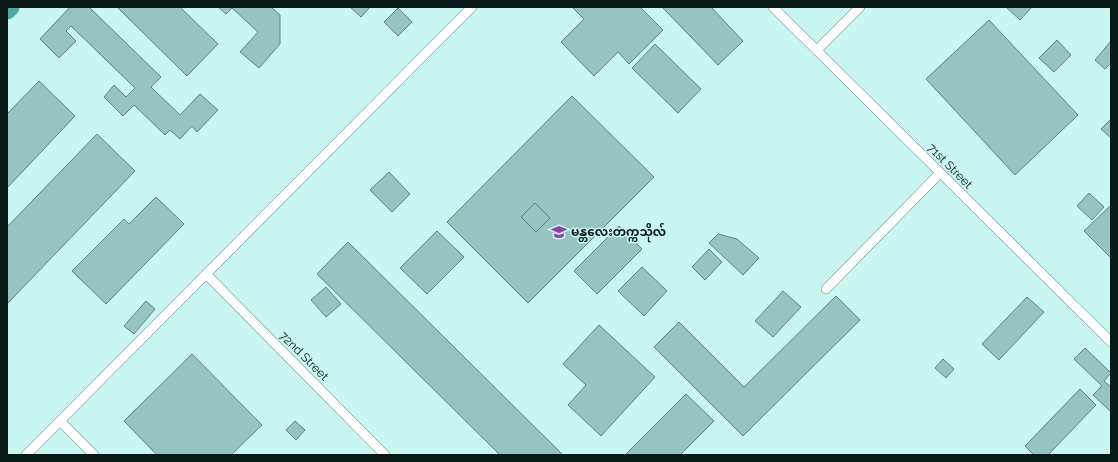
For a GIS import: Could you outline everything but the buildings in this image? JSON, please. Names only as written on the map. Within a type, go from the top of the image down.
[{"type":"lane","points":[[26,455],[472,7]]},
{"type":"lane","name":"71st Street","points":[[773,7],[1111,342]]},
{"type":"lane","points":[[816,50],[860,7]]},
{"type":"lane","points":[[826,289],[940,173]]},
{"type":"lane","name":"72nd Street","points":[[206,274],[385,455]]},
{"type":"lane","points":[[60,420],[94,455]]},
{"type":"waterway","points":[[7,10],[10,7]]},
{"type":"place","name":"မန္တလေးတက္ကသိုလ်","points":[[559,232]]}]
